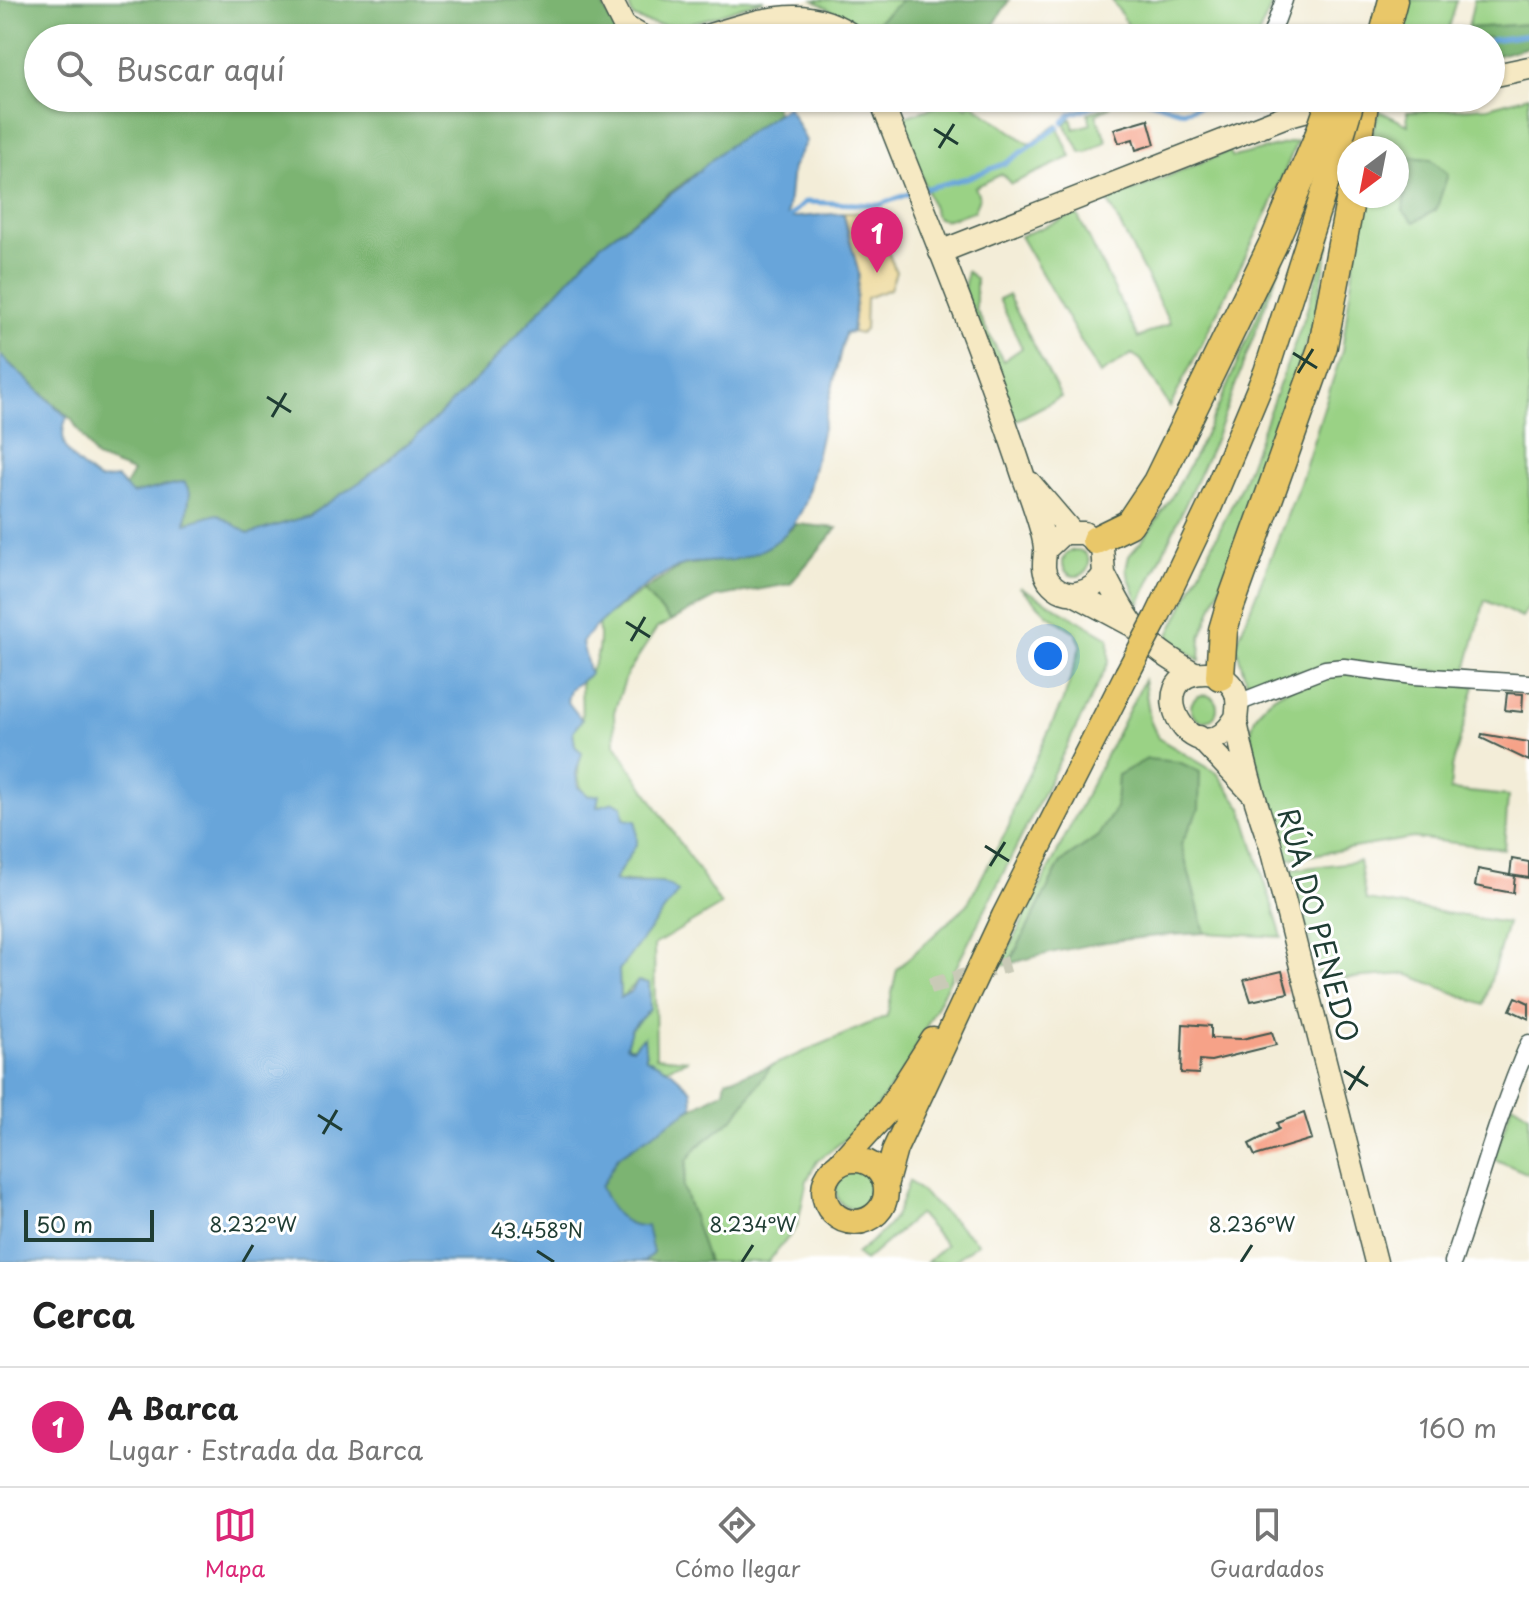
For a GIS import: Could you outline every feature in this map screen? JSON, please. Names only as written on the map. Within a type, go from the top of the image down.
[{"type":"highway","points":[[1379,24],[1393,0]]},
{"type":"highway","points":[[1336,112],[1343,136]]},
{"type":"highway","points":[[1345,136],[1358,112]]},
{"type":"highway","points":[[1084,536],[1129,524],[1157,482],[1273,244],[1337,148]]},
{"type":"highway","points":[[1208,675],[1323,346],[1349,208]]},
{"type":"main road","points":[[1375,24],[1381,0]]},
{"type":"main road","points":[[1345,136],[1351,112]]},
{"type":"main road","points":[[1004,916],[895,1100],[827,1177],[824,1189],[830,1209],[841,1219],[855,1222],[873,1217],[885,1202],[886,1182],[895,1149],[1004,916],[1157,617],[1215,494],[1266,372],[1337,159]]},
{"type":"main road","points":[[840,1163],[859,1159],[868,1162],[876,1167],[886,1182]]},
{"type":"street","points":[[611,0],[623,24]]},
{"type":"street","points":[[1275,24],[1284,0]]},
{"type":"street","points":[[746,24],[782,13],[806,11],[837,24]]},
{"type":"street","points":[[1505,73],[1529,68]]},
{"type":"street","points":[[885,112],[1023,475],[1045,550],[1043,560],[1048,580],[1064,592],[1074,594],[1130,624]]},
{"type":"street","points":[[940,252],[1272,112]]},
{"type":"street","points":[[1023,475],[1105,556],[1104,574],[1130,624],[1155,650],[1235,690],[1237,711]]},
{"type":"street","points":[[1045,550],[1056,537],[1084,536]]},
{"type":"street","points":[[1074,594],[1092,588],[1104,574]]},
{"type":"street","points":[[1155,650],[1174,695],[1175,717],[1180,727],[1199,737],[1217,736],[1237,711],[1325,669],[1344,667],[1414,676],[1529,683]]},
{"type":"street","points":[[1174,695],[1187,678],[1208,675]]},
{"type":"street","name":"RÚA DO PENEDO","points":[[1237,711],[1250,791],[1270,844],[1376,1262]]},
{"type":"street","name":"RÚA DO PENEDO","points":[[1199,737],[1250,791]]},
{"type":"street","points":[[1453,1262],[1499,1127],[1506,1094],[1529,1043]]},
{"type":"green space","points":[[0,0],[600,0],[613,24],[24,24],[24,112],[777,112],[600,245],[491,364],[424,430],[363,480],[308,516],[249,534],[217,514],[186,523],[190,492],[184,482],[132,494],[123,489],[133,472],[96,458],[72,420],[0,355]]},
{"type":"green space","points":[[627,0],[764,0],[682,24],[649,23],[633,17]]},
{"type":"green space","points":[[814,0],[902,0],[875,24],[850,22]]},
{"type":"green space","points":[[902,0],[1009,0],[994,24],[875,24]]},
{"type":"green space","points":[[1112,0],[1274,0],[1263,24],[1127,24]]},
{"type":"green space","points":[[1410,0],[1457,0],[1450,24],[1402,24]]},
{"type":"green space","points":[[1474,0],[1529,0],[1529,24],[1469,24]]},
{"type":"green space","points":[[1529,24],[1529,47],[1505,53],[1505,26]]},
{"type":"green space","points":[[1529,96],[1529,606],[1522,618],[1485,600],[1465,674],[1344,661],[1276,678],[1246,681],[1236,645],[1300,483],[1342,351],[1361,208],[1409,208],[1409,136],[1372,136],[1379,112],[1408,125],[1407,112],[1505,112],[1505,102]]},
{"type":"green space","points":[[920,112],[984,112],[1029,144],[1057,125],[1071,157],[1011,184],[1002,174],[975,187],[979,197],[974,211],[945,220],[936,217],[901,118]]},
{"type":"green space","points":[[1101,112],[1096,115],[1107,141],[1087,153],[1081,152],[1065,124],[1071,118],[1074,129],[1091,124],[1088,113]]},
{"type":"green space","points":[[1297,141],[1271,205],[1170,407],[1141,360],[1132,354],[1100,374],[1020,236],[1077,214],[1138,338],[1170,323],[1108,201],[1229,151],[1233,157]]},
{"type":"green space","points":[[1409,157],[1431,159],[1448,174],[1436,210],[1414,222],[1403,208],[1409,208]]},
{"type":"green space","points":[[1334,220],[1314,320],[1257,491],[1201,637],[1200,661],[1168,637],[1242,484],[1305,316]]},
{"type":"green space","points":[[1296,223],[1214,442],[1139,605],[1126,569],[1129,556],[1155,523],[1202,442]]},
{"type":"green space","points":[[967,271],[976,279],[976,310],[1003,361],[1022,348],[999,299],[1008,295],[1061,397],[1015,421],[964,290]]},
{"type":"green space","points":[[797,524],[837,528],[790,584],[716,597],[671,621],[643,591],[683,565],[734,559],[770,546]]},
{"type":"green space","points":[[1076,550],[1085,554],[1089,563],[1085,572],[1076,576],[1067,572],[1063,563],[1067,554]]},
{"type":"green space","points":[[1019,586],[1109,638],[1109,662],[907,1065],[865,1124],[817,1161],[807,1180],[797,1227],[768,1262],[708,1262],[683,1187],[687,1161],[698,1146],[735,1117],[771,1066],[887,1016],[897,969],[967,905],[1009,826],[1014,806],[1065,696],[1081,644],[1075,632],[1048,615]]},
{"type":"green space","points":[[643,591],[671,621],[657,628],[627,674],[614,712],[615,744],[721,905],[654,945],[656,1057],[688,1060],[665,1069],[646,1058],[643,1038],[632,1048],[626,1046],[631,1028],[650,1009],[649,983],[638,981],[620,999],[619,970],[637,945],[662,882],[614,881],[624,819],[593,802],[581,788],[578,767],[581,753],[575,746],[573,731],[582,720],[581,681],[592,669],[597,655],[598,622]]},
{"type":"green space","points":[[1343,673],[1475,686],[1452,768],[1450,790],[1508,796],[1504,849],[1413,838],[1287,859],[1252,741],[1255,719],[1262,707],[1286,690],[1300,683]]},
{"type":"green space","points":[[1144,680],[1150,720],[1158,738],[1217,773],[1242,808],[1282,937],[1205,933],[1181,844],[1199,809],[1118,775],[1116,808],[1098,836],[1061,862],[1009,964],[1000,966]]},
{"type":"green space","points":[[1204,695],[1213,699],[1217,708],[1213,717],[1204,721],[1195,717],[1191,708],[1195,699]]},
{"type":"green space","points":[[1147,759],[1179,762],[1200,772],[1199,809],[1181,844],[1205,933],[1106,942],[1009,964],[1061,862],[1098,836],[1116,808],[1118,775]]},
{"type":"green space","points":[[1359,861],[1366,900],[1507,923],[1484,1005],[1407,974],[1320,980],[1290,870]]},
{"type":"green space","points":[[771,1066],[735,1117],[698,1146],[687,1161],[683,1187],[708,1262],[644,1262],[653,1253],[648,1241],[615,1214],[601,1187],[618,1157],[673,1119],[724,1091],[726,1080]]},
{"type":"green space","points":[[1512,1103],[1529,1114],[1529,1174],[1494,1159]]},
{"type":"green space","points":[[855,1171],[868,1177],[874,1190],[868,1203],[855,1209],[842,1203],[836,1190],[842,1177]]},
{"type":"green space","points":[[909,1181],[978,1243],[953,1262],[927,1262],[946,1245],[919,1214],[865,1261],[856,1254],[890,1223]]},
{"type":"sand","points":[[844,213],[872,213],[896,272],[890,289],[866,298],[865,330],[860,334],[852,332],[859,274]]},
{"type":"water","points":[[779,112],[791,112],[806,141],[792,168],[787,218],[843,213],[859,274],[852,332],[845,333],[801,513],[786,532],[768,547],[733,560],[683,565],[659,577],[613,611],[582,643],[590,674],[570,689],[567,701],[582,720],[573,731],[575,746],[582,753],[576,773],[578,787],[589,796],[599,795],[597,807],[614,802],[622,806],[624,819],[636,821],[637,843],[614,881],[657,882],[678,892],[619,970],[620,998],[631,992],[638,981],[649,983],[650,1009],[631,1029],[626,1046],[632,1048],[644,1037],[646,1058],[671,1071],[692,1090],[693,1107],[618,1157],[601,1187],[617,1215],[630,1224],[647,1226],[653,1253],[644,1262],[0,1262],[0,355],[67,417],[63,437],[65,446],[75,460],[99,480],[117,478],[132,494],[184,482],[190,492],[186,523],[217,514],[249,534],[308,516],[363,480],[424,430],[491,364],[600,245],[682,186],[724,149]]},
{"type":"building","points":[[1148,119],[1155,144],[1136,150],[1133,139],[1119,143],[1114,129]]},
{"type":"building","points":[[1507,693],[1523,694],[1522,712],[1505,710]]},
{"type":"building","points":[[1482,734],[1529,742],[1529,761],[1481,738]]},
{"type":"building","points":[[1512,859],[1529,862],[1529,878],[1510,875]]},
{"type":"building","points":[[1478,869],[1515,876],[1513,893],[1475,886]]},
{"type":"building","points":[[1282,971],[1288,993],[1251,1001],[1244,980]]},
{"type":"building","points":[[1516,997],[1529,1003],[1529,1019],[1510,1010]]},
{"type":"building","points":[[1183,1024],[1211,1026],[1211,1038],[1242,1039],[1272,1032],[1276,1045],[1211,1061],[1200,1060],[1199,1074],[1181,1073]]},
{"type":"building","points":[[1304,1113],[1312,1139],[1255,1156],[1249,1144],[1279,1129],[1277,1123]]},
{"type":"waterway","points":[[1505,38],[1529,35]]},
{"type":"waterway","points":[[1063,122],[1076,112]]},
{"type":"waterway","points":[[923,189],[967,178],[1006,163],[1058,127]]},
{"type":"waterway","points":[[787,219],[805,202],[879,205],[908,194]]},
{"type":"tunnel","points":[[930,986],[1009,964]]},
{"type":"place","name":"A Barca","points":[[877,273]]}]
